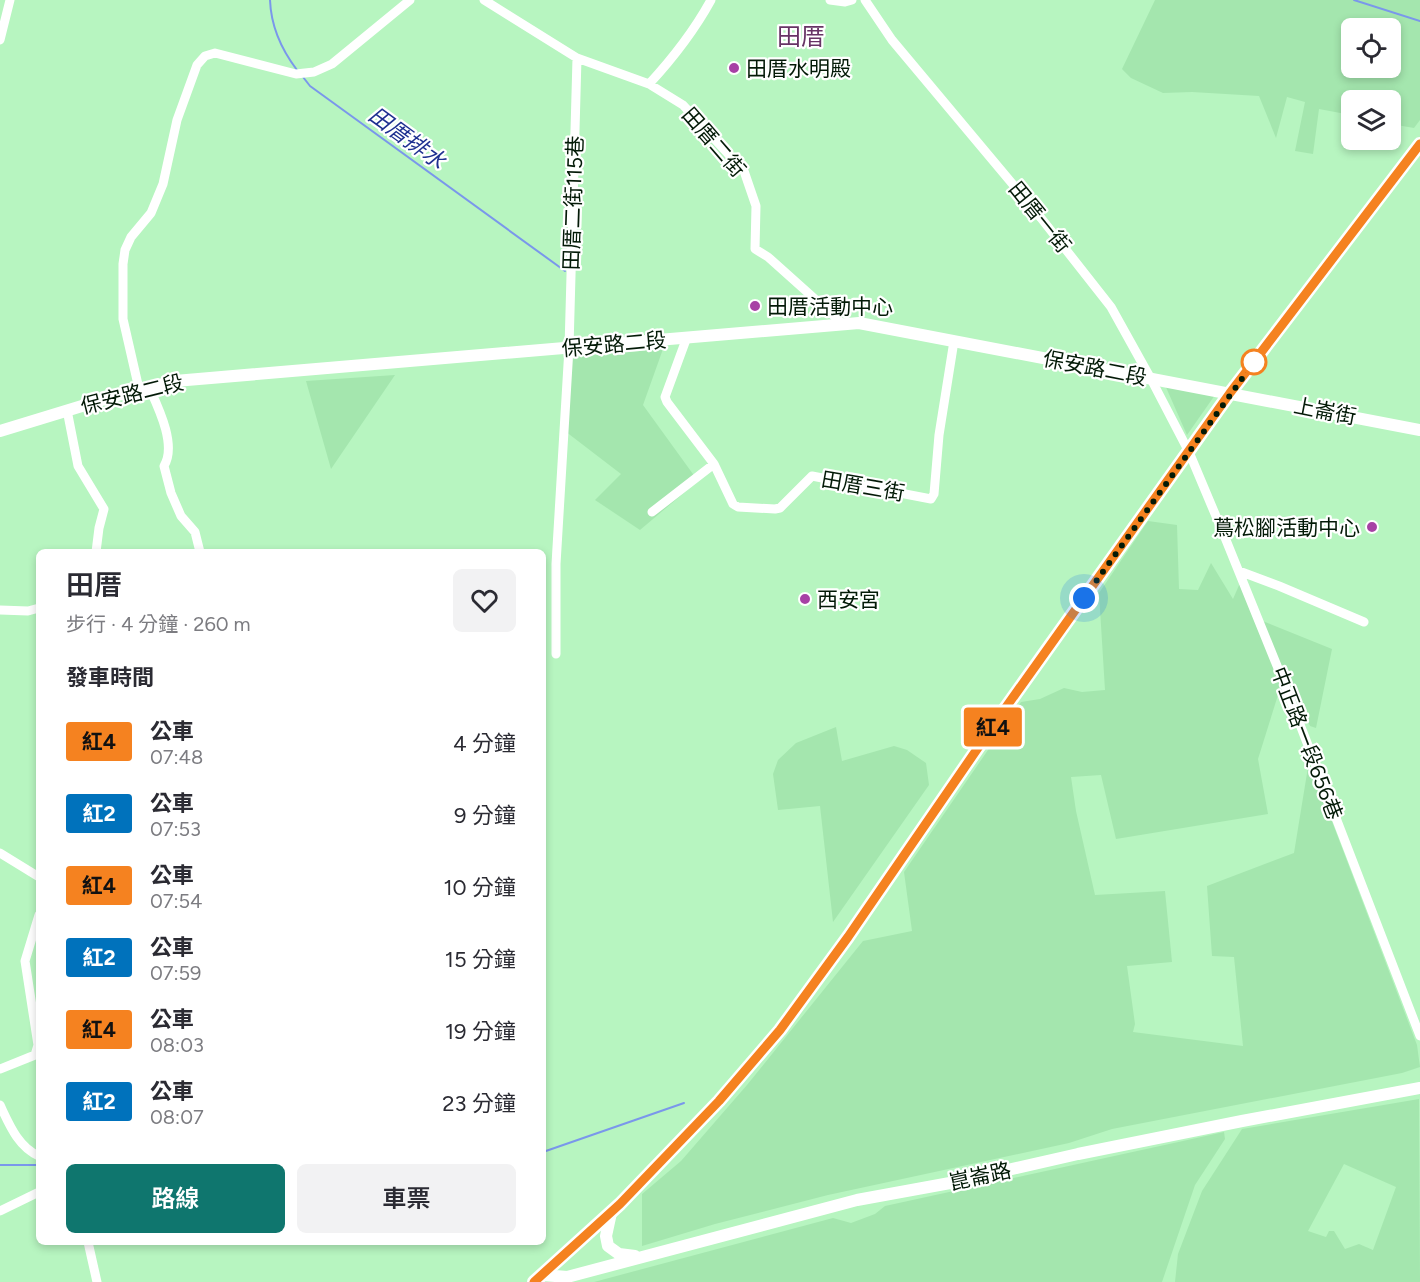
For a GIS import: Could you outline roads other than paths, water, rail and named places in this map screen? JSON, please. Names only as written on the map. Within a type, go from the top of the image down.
[{"type":"street","points":[[0,40],[10,0]]},
{"type":"street","points":[[199,549],[195,532],[181,516],[171,493],[164,466],[167,461],[168,436],[144,388],[123,319],[125,250],[131,237],[151,213],[163,184],[177,120],[197,65],[205,56],[215,53],[299,74],[314,72],[332,64],[410,0]]},
{"type":"street","name":"田厝二街","points":[[484,0],[577,58],[649,84],[683,105],[744,171],[756,206],[755,249],[768,256],[844,325]]},
{"type":"street","points":[[649,84],[688,37],[711,0]]},
{"type":"street","points":[[830,0],[845,2],[852,0]]},
{"type":"street","name":"田厝一街","points":[[865,0],[892,40],[1041,218],[1111,307],[1189,452]]},
{"type":"street","name":"田厝二街115巷","points":[[556,654],[556,564],[568,348],[577,58]]},
{"type":"street","points":[[539,1279],[611,1212],[719,1101],[780,1030],[848,937],[1010,702],[1230,393],[1420,144]]},
{"type":"street","name":"保安路二段","points":[[0,431],[144,388],[204,378],[859,323],[1230,393]]},
{"type":"street","name":"田厝三街","points":[[687,337],[665,397],[666,402],[714,464],[728,498],[733,504],[738,507],[780,508],[812,476],[931,499],[934,494],[939,435],[954,341]]},
{"type":"street","name":"上崙街","points":[[1230,393],[1420,430]]},
{"type":"street","points":[[68,410],[78,466],[104,509],[96,549]]},
{"type":"street","name":"中正路一段656巷","points":[[1189,452],[1239,572],[1420,1036]]},
{"type":"street","points":[[652,513],[714,464]]},
{"type":"street","points":[[1239,572],[1280,586],[1364,622]]},
{"type":"street","points":[[0,610],[28,611],[36,609]]},
{"type":"street","points":[[0,853],[36,875]]},
{"type":"street","points":[[36,925],[25,961],[36,1032]]},
{"type":"street","points":[[0,1070],[35,1055],[36,1052]]},
{"type":"street","name":"崑崙路","points":[[539,1279],[567,1277],[857,1200],[950,1183],[1242,1121],[1420,1088]]},
{"type":"street","points":[[0,1105],[13,1132],[29,1152],[36,1155]]},
{"type":"street","points":[[0,1211],[36,1193]]},
{"type":"street","points":[[611,1212],[606,1236],[608,1246],[619,1254],[642,1257]]},
{"type":"street","points":[[89,1245],[98,1282]]},
{"type":"waterway","name":"田厝排水","points":[[270,0],[272,19],[278,37],[297,70]]},
{"type":"waterway","points":[[1354,0],[1420,21]]},
{"type":"waterway","name":"田厝排水","points":[[303,77],[310,86],[565,271]]},
{"type":"waterway","points":[[546,1151],[684,1103]]},
{"type":"waterway","points":[[0,1165],[36,1165]]},
{"type":"place","name":"田厝水明殿","points":[[734,68]]},
{"type":"place","name":"田厝活動中心","points":[[755,306]]},
{"type":"place","name":"蔦松腳活動中心","points":[[1372,527]]},
{"type":"place","name":"西安宮","points":[[805,599]]},
{"type":"district","name":"田厝","points":[[801,36]]}]
